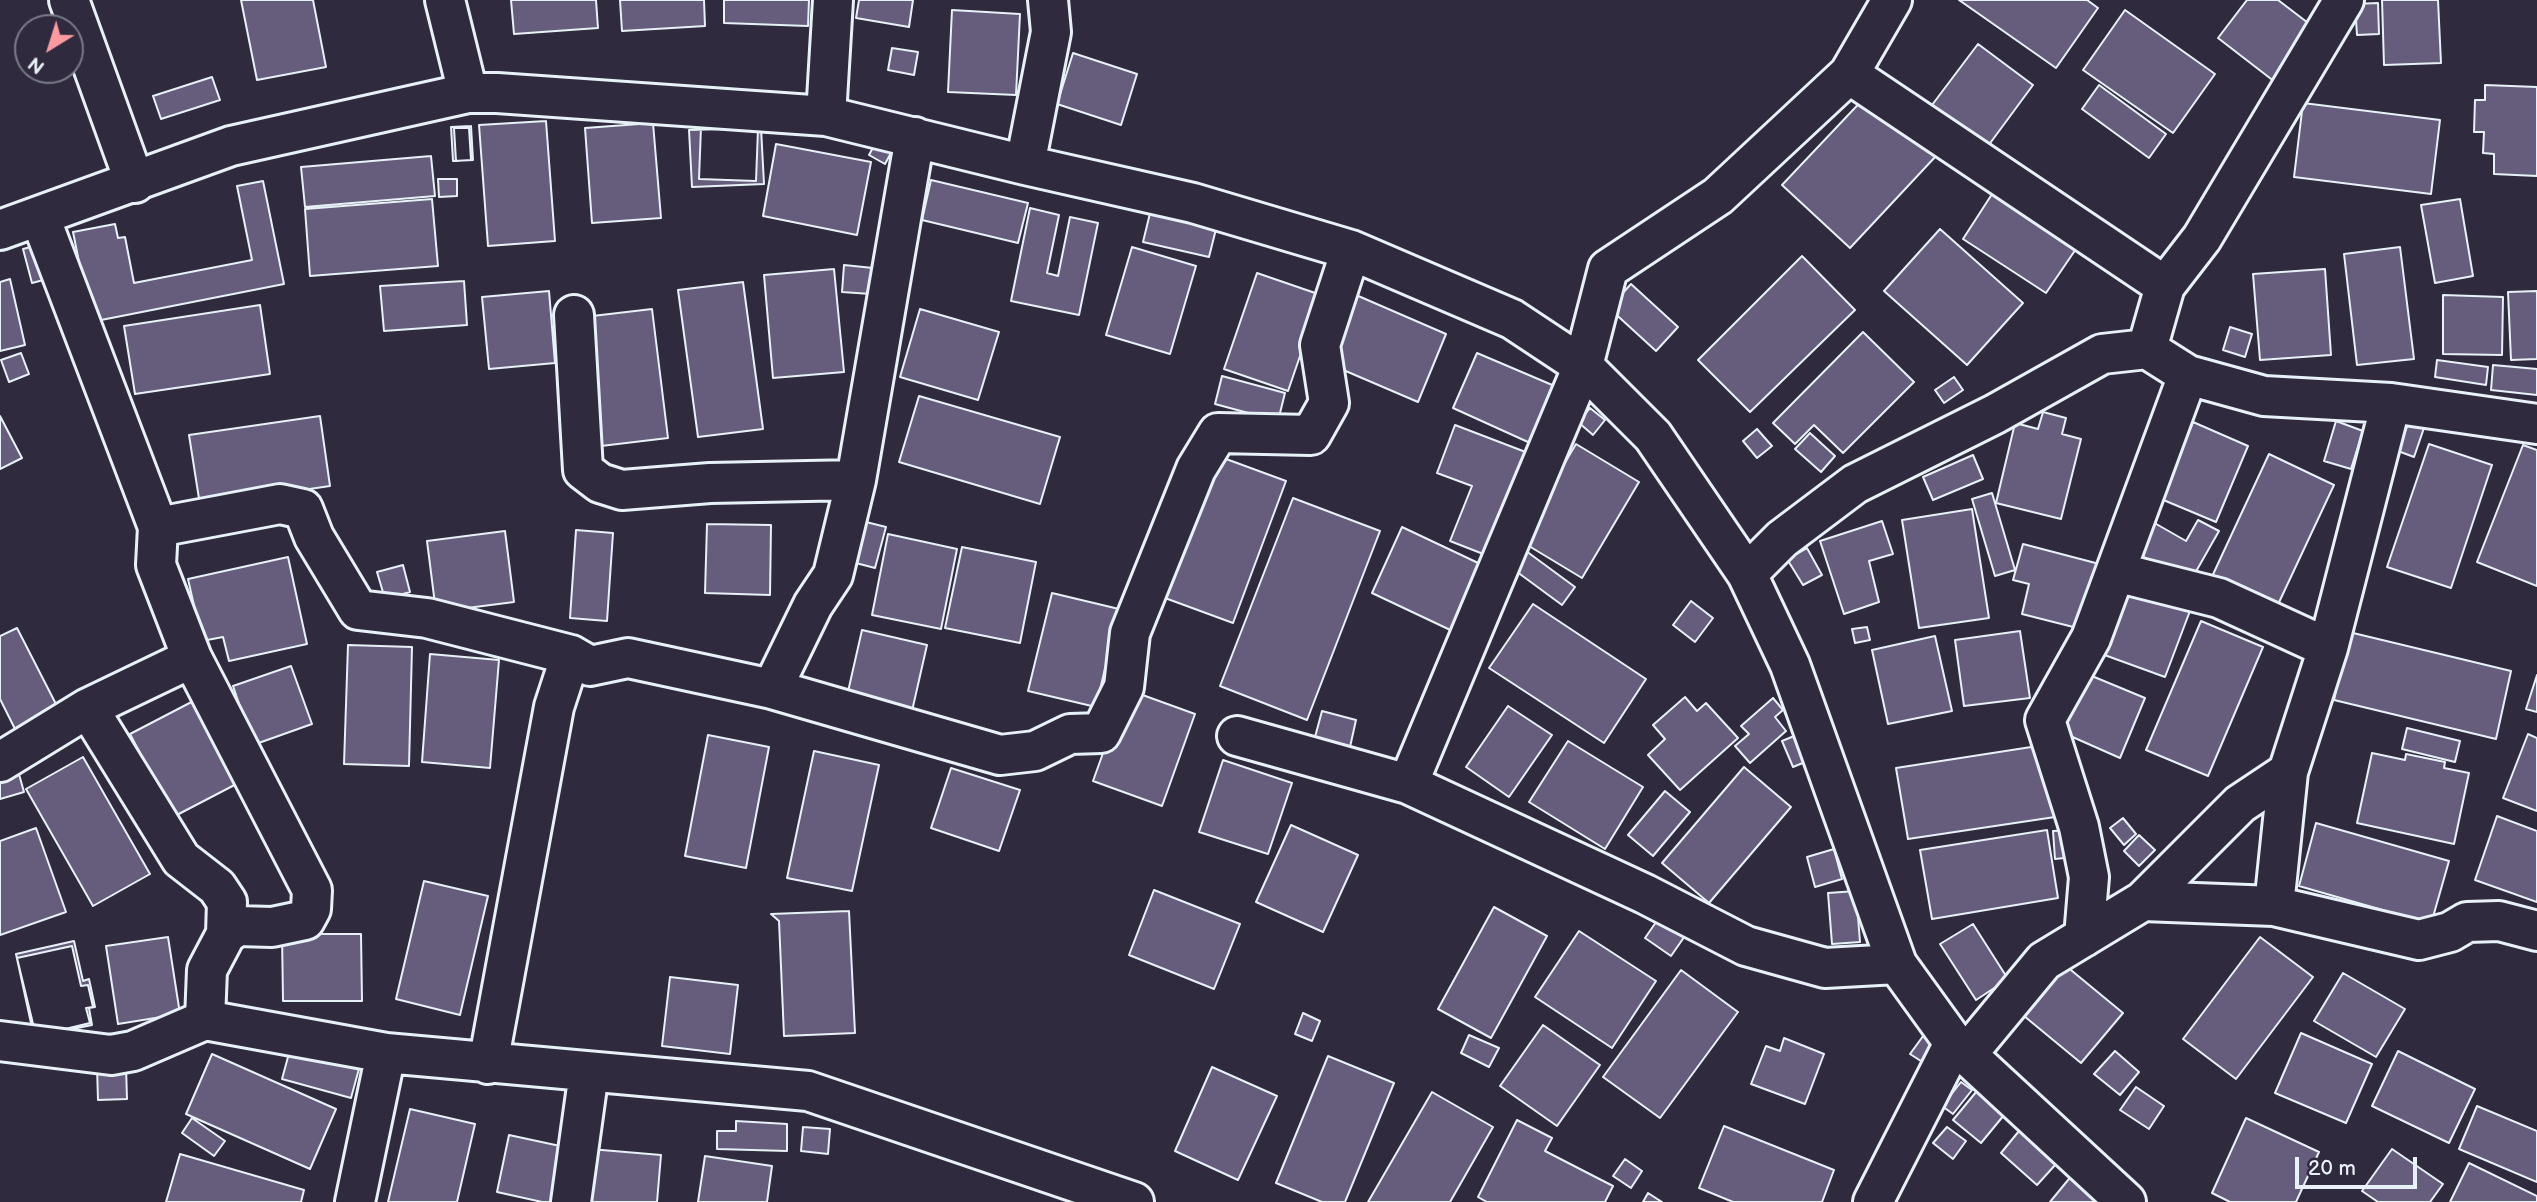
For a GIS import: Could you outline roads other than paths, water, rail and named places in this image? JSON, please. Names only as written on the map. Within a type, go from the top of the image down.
[{"type":"street","points":[[69,0],[135,183]]},
{"type":"street","points":[[444,0],[468,93]]},
{"type":"street","points":[[826,116],[833,0]]},
{"type":"street","points":[[1024,166],[1051,32],[1048,0]]},
{"type":"street","points":[[1408,784],[1583,366],[1608,269],[1718,195],[1849,74],[1892,0]]},
{"type":"street","points":[[2147,349],[2165,286],[2202,238],[2344,0]]},
{"type":"street","points":[[1849,74],[2165,286]]},
{"type":"street","points":[[0,230],[231,146],[468,93],[826,116],[1024,166],[1193,202],[1351,250],[1512,319],[1583,366],[1653,436],[1747,574],[1790,666],[1897,964],[1960,1049],[2126,1202]]},
{"type":"street","points":[[772,689],[813,605],[833,575],[856,480],[915,137]]},
{"type":"street","points":[[40,217],[158,527],[156,565],[192,657],[312,890],[311,909],[305,920],[272,927],[238,926],[226,934],[206,970],[205,1020]]},
{"type":"street","points":[[158,527],[280,504],[303,509],[314,537],[358,610],[427,618],[571,655],[590,666],[628,658],[772,689],[1000,755],[1035,751],[1070,734],[1101,733],[1124,687],[1130,633],[1196,469],[1218,433],[1311,435],[1329,403],[1320,345],[1351,250]]},
{"type":"street","points":[[574,315],[583,470],[600,483],[622,490],[782,480],[856,480]]},
{"type":"street","points":[[1747,574],[1782,539],[1856,484],[1995,414],[2102,354],[2147,349],[2188,375],[2264,396],[2391,403],[2537,424]]},
{"type":"street","points":[[2084,937],[2089,877],[2079,827],[2045,720],[2091,638],[2188,375]]},
{"type":"street","points":[[2274,905],[2288,772],[2328,648],[2391,403]]},
{"type":"street","points":[[2116,572],[2219,598],[2328,648]]},
{"type":"street","points":[[488,1064],[554,707],[571,655]]},
{"type":"street","points":[[0,762],[88,708],[192,657]]},
{"type":"street","points":[[88,708],[181,859],[217,887],[227,902],[226,934]]},
{"type":"street","points":[[1237,736],[1408,784],[1645,894],[1746,946],[1825,968],[1897,964]]},
{"type":"street","points":[[1873,1202],[1960,1049],[2044,961],[2143,901],[2240,804],[2288,772]]},
{"type":"street","points":[[2143,901],[2274,905],[2419,940],[2450,932],[2467,922],[2499,921],[2537,931]]},
{"type":"street","points":[[0,1041],[111,1055],[133,1051],[205,1020],[386,1053],[808,1091],[1134,1202]]},
{"type":"street","points":[[355,1202],[386,1053]]},
{"type":"street","points":[[571,1202],[589,1072]]}]
